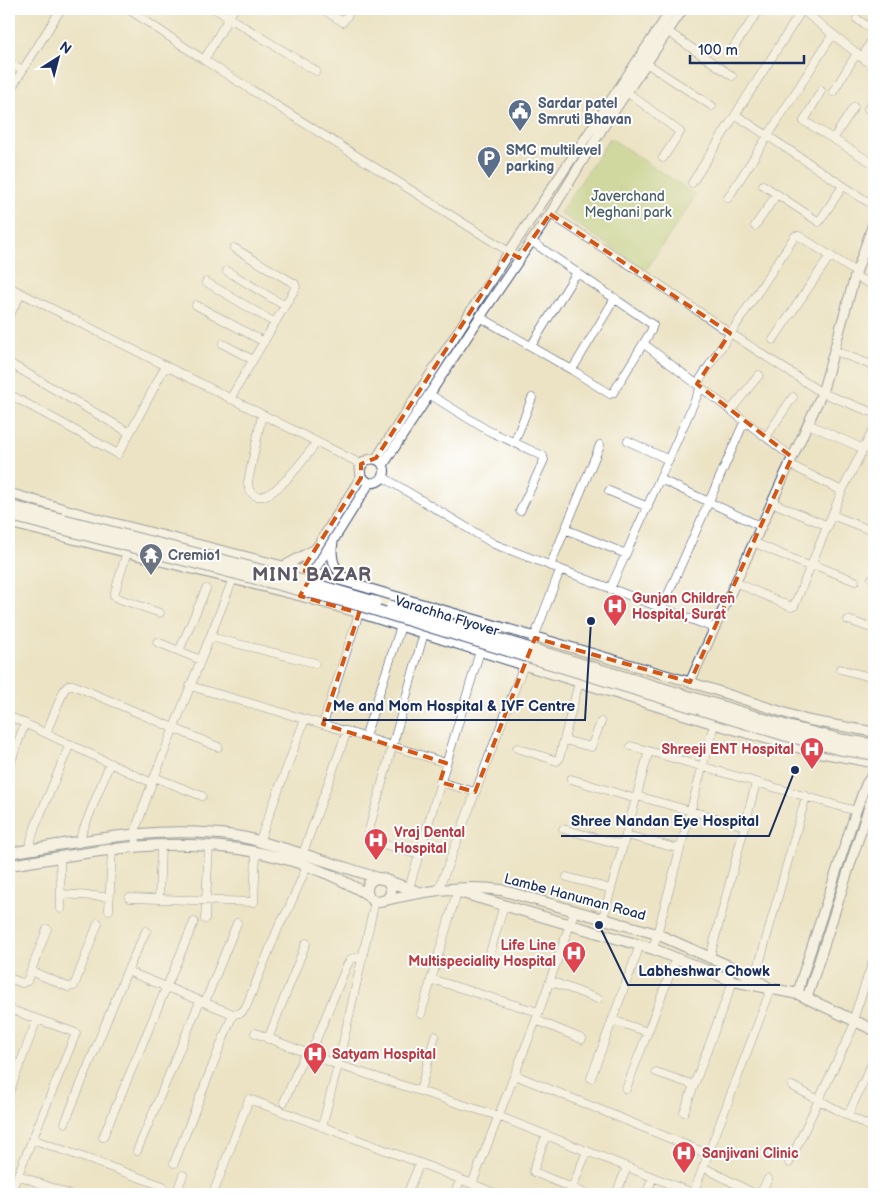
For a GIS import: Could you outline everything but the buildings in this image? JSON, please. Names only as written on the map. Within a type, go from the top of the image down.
[{"type":"main road","name":"Varachha Flyover","points":[[9,506],[303,580],[789,727],[842,740],[874,745]]},
{"type":"main road","name":"Varachha Flyover","points":[[9,515],[359,605],[785,735],[874,754]]},
{"type":"main road","points":[[9,853],[135,834],[200,832],[236,836],[257,847],[347,882],[375,899],[388,897],[390,890],[388,883],[383,879],[370,882],[367,888],[375,899]]},
{"type":"main road","points":[[9,865],[136,846],[257,847],[303,853],[420,892]]},
{"type":"main road","name":"Lambe Hanuman Road","points":[[455,891],[483,887],[501,890],[657,934],[710,957],[771,989]]},
{"type":"main road","points":[[375,899],[420,892],[455,891]]},
{"type":"main road","name":"Lambe Hanuman Road","points":[[455,891],[653,949],[733,981],[802,996],[874,1030]]},
{"type":"street","points":[[9,92],[61,9]]},
{"type":"street","points":[[128,9],[204,60],[520,258]]},
{"type":"street","points":[[215,9],[316,71]]},
{"type":"street","points":[[204,60],[234,9]]},
{"type":"street","points":[[322,9],[343,22],[352,9]]},
{"type":"street","points":[[379,462],[509,252],[672,9]]},
{"type":"street","points":[[379,462],[429,394],[550,214],[627,92],[683,9]]},
{"type":"street","points":[[733,48],[760,9]]},
{"type":"street","points":[[692,182],[802,9],[874,67]]},
{"type":"street","points":[[857,19],[874,31]]},
{"type":"street","points":[[667,31],[732,76]]},
{"type":"street","points":[[728,198],[833,34]]},
{"type":"street","points":[[834,92],[874,36]]},
{"type":"street","points":[[9,62],[22,70]]},
{"type":"street","points":[[646,63],[712,106]]},
{"type":"street","points":[[821,91],[804,121],[874,164]]},
{"type":"street","points":[[627,92],[680,132],[664,158]]},
{"type":"street","points":[[868,110],[874,98]]},
{"type":"street","points":[[833,139],[854,107]]},
{"type":"street","points":[[736,115],[874,206]]},
{"type":"street","points":[[763,185],[819,222],[843,186]]},
{"type":"street","points":[[755,226],[777,194]]},
{"type":"street","points":[[550,214],[647,276],[822,393],[874,413]]},
{"type":"street","points":[[690,682],[734,582],[822,393],[856,274],[871,241],[874,220]]},
{"type":"street","points":[[610,589],[669,460],[699,386],[730,333],[795,236],[799,236],[874,286]]},
{"type":"street","points":[[480,317],[610,394],[613,394],[644,344],[653,325],[531,241]]},
{"type":"street","points":[[230,400],[296,289],[296,285],[234,248]]},
{"type":"street","points":[[773,340],[830,256]]},
{"type":"street","points":[[228,271],[285,306]]},
{"type":"street","points":[[531,346],[576,272]]},
{"type":"street","points":[[206,282],[275,323]]},
{"type":"street","points":[[9,287],[230,400],[361,464]]},
{"type":"street","points":[[9,316],[22,294]]},
{"type":"street","points":[[572,370],[615,298]]},
{"type":"street","points":[[196,305],[264,342]]},
{"type":"street","points":[[223,344],[253,360]]},
{"type":"street","points":[[644,344],[745,420],[790,460],[842,491]]},
{"type":"street","points":[[835,351],[874,366]]},
{"type":"street","points":[[9,363],[130,433]]},
{"type":"street","points":[[9,394],[118,454],[165,367]]},
{"type":"street","points":[[731,410],[759,375]]},
{"type":"street","points":[[429,394],[487,430],[544,458],[520,511]]},
{"type":"street","points":[[766,437],[793,397]]},
{"type":"street","points":[[514,443],[532,398]]},
{"type":"street","points":[[262,415],[248,482],[250,493],[256,497],[263,497],[285,481],[317,442]]},
{"type":"street","points":[[662,608],[745,420]]},
{"type":"street","points":[[808,424],[864,449]]},
{"type":"street","points":[[734,582],[791,607],[795,605],[842,491],[874,428]]},
{"type":"street","points":[[628,441],[669,460]]},
{"type":"street","points":[[550,566],[600,445]]},
{"type":"street","points":[[368,459],[379,462],[384,470],[383,477],[378,482],[370,483],[361,477],[359,472],[361,464],[368,459]]},
{"type":"street","points":[[289,593],[361,477]]},
{"type":"street","points":[[383,477],[494,544],[714,628]]},
{"type":"street","points":[[660,479],[760,526]]},
{"type":"street","points":[[300,596],[370,483]]},
{"type":"street","points":[[609,491],[648,507]]},
{"type":"street","points":[[9,493],[106,521],[350,583],[690,682],[807,720],[874,732]]},
{"type":"street","points":[[771,502],[828,526]]},
{"type":"street","points":[[832,515],[870,530]]},
{"type":"street","points":[[9,523],[300,596],[714,724],[806,750],[874,763]]},
{"type":"street","points":[[565,529],[626,554]]},
{"type":"street","points":[[334,540],[331,551],[334,566],[341,576],[350,583]]},
{"type":"street","points":[[753,542],[855,580]]},
{"type":"street","points":[[284,566],[316,548]]},
{"type":"street","points":[[127,552],[114,595],[117,598],[160,613]]},
{"type":"street","points":[[438,891],[560,570]]},
{"type":"street","points":[[136,846],[135,834],[153,780],[233,579]]},
{"type":"street","points":[[179,651],[206,589]]},
{"type":"street","points":[[323,724],[360,613]]},
{"type":"street","points":[[848,620],[874,629]]},
{"type":"street","points":[[365,737],[400,626]]},
{"type":"street","points":[[419,855],[370,840],[367,837],[424,633]]},
{"type":"street","points":[[210,637],[315,663]]},
{"type":"street","points":[[158,642],[201,660]]},
{"type":"street","points":[[409,888],[480,651]]},
{"type":"street","points":[[840,669],[874,678]]},
{"type":"street","points":[[517,748],[557,761],[579,682]]},
{"type":"street","points":[[46,733],[64,690],[70,685],[74,685],[218,747]]},
{"type":"street","points":[[190,686],[323,724],[446,763]]},
{"type":"street","points":[[9,716],[110,763],[202,796]]},
{"type":"street","points":[[129,898],[254,902],[257,847],[305,719]]},
{"type":"street","points":[[564,740],[591,747],[600,722]]},
{"type":"street","points":[[9,767],[25,723]]},
{"type":"street","points":[[653,949],[714,724]]},
{"type":"street","points":[[303,853],[347,732]]},
{"type":"street","points":[[28,850],[35,827],[70,744]]},
{"type":"street","points":[[631,746],[856,811]]},
{"type":"street","points":[[604,918],[649,751]]},
{"type":"street","points":[[78,843],[110,763]]},
{"type":"street","points":[[802,996],[802,977],[856,811],[866,784],[874,772]]},
{"type":"street","points":[[571,779],[745,826]]},
{"type":"street","points":[[440,782],[475,792]]},
{"type":"street","points":[[710,957],[756,783]]},
{"type":"street","points":[[802,996],[874,792]]},
{"type":"street","points":[[755,979],[806,796]]},
{"type":"street","points":[[563,828],[623,845]]},
{"type":"street","points":[[626,835],[680,849]]},
{"type":"street","points":[[159,899],[161,846]]},
{"type":"street","points":[[205,918],[209,846]]},
{"type":"street","points":[[109,910],[112,849]]},
{"type":"street","points":[[60,858],[61,909]]},
{"type":"street","points":[[127,971],[233,1014],[242,1013],[307,866]]},
{"type":"street","points":[[567,877],[611,889]]},
{"type":"street","points":[[420,1014],[455,891]]},
{"type":"street","points":[[61,894],[109,897]]},
{"type":"street","points":[[322,1127],[338,1065],[375,899]]},
{"type":"street","points":[[489,956],[504,905]]},
{"type":"street","points":[[472,1184],[537,1016],[575,910]]},
{"type":"street","points":[[102,1138],[194,922]]},
{"type":"street","points":[[31,971],[68,987],[74,986],[98,923]]},
{"type":"street","points":[[137,1151],[237,923]]},
{"type":"street","points":[[9,978],[24,983],[31,971],[47,929]]},
{"type":"street","points":[[65,1123],[127,971],[146,931]]},
{"type":"street","points":[[268,1039],[306,943]]},
{"type":"street","points":[[591,1078],[640,945]]},
{"type":"street","points":[[284,1102],[308,1054],[347,965],[352,959],[363,956]]},
{"type":"street","points":[[626,1089],[676,958]]},
{"type":"street","points":[[789,1163],[820,1100],[854,1020],[874,958]]},
{"type":"street","points":[[431,979],[537,1016],[582,1039]]},
{"type":"street","points":[[550,980],[598,999]]},
{"type":"street","points":[[684,1112],[733,981]]},
{"type":"street","points":[[255,1034],[338,1065],[498,1116],[693,1194],[771,989]]},
{"type":"street","points":[[9,1009],[76,1033],[14,1180],[10,1194]]},
{"type":"street","points":[[174,1163],[233,1014]]},
{"type":"street","points":[[9,1093],[37,1019]]},
{"type":"street","points":[[612,1020],[648,1032]]},
{"type":"street","points":[[420,1092],[435,1036]]},
{"type":"street","points":[[848,1115],[874,1059]]},
{"type":"street","points":[[656,1072],[694,1085]]},
{"type":"street","points":[[514,1075],[708,1154]]},
{"type":"street","points":[[792,1086],[874,1129]]},
{"type":"street","points":[[213,1194],[249,1099],[497,1194]]},
{"type":"street","points":[[546,1135],[534,1171],[536,1174],[586,1194]]},
{"type":"street","points":[[32,1139],[163,1186]]},
{"type":"street","points":[[572,1188],[588,1151]]},
{"type":"street","points":[[407,1194],[420,1163]]},
{"type":"street","points":[[616,1194],[627,1167]]},
{"type":"street","points":[[703,1167],[755,1194]]},
{"type":"street","points":[[176,1194],[183,1176]]},
{"type":"street","points":[[646,1194],[653,1177]]},
{"type":"street","points":[[454,1194],[461,1179]]},
{"type":"street","points":[[760,1194],[768,1179]]},
{"type":"street","points":[[14,1180],[68,1194]]},
{"type":"highlighted area","points":[[550,214],[730,333],[697,384],[792,457],[690,682],[535,638],[475,792],[440,782],[446,763],[323,724],[359,613],[300,596],[313,573],[302,570],[361,478],[361,464],[376,458],[509,252],[519,258]]},
{"type":"green space","name":"Javerchand Meghani park","points":[[610,138],[696,195],[646,270],[560,213]]},
{"type":"place","name":"Sardar patel Smruti Bhavan","points":[[520,132]]},
{"type":"place","name":"SMC multilevel parking","points":[[489,179]]},
{"type":"place","name":"Cremio1","points":[[151,576]]},
{"type":"place","name":"Me and Mom Hospital & IVF Centre","points":[[591,621]]},
{"type":"place","name":"Gunjan Children Hospital, Surat","points":[[615,627]]},
{"type":"place","name":"Shree Nandan Eye Hospital","points":[[795,770]]},
{"type":"place","name":"Shreeji ENT Hospital","points":[[812,770]]},
{"type":"place","name":"Vraj Dental Hospital","points":[[376,861]]},
{"type":"place","name":"Labheshwar Chowk","points":[[599,925]]},
{"type":"place","name":"Life Line Multispeciality Hospital","points":[[574,974]]},
{"type":"place","name":"Satyam Hospital","points":[[315,1075]]},
{"type":"place","name":"Sanjivani Clinic","points":[[684,1174]]},
{"type":"district","name":"MINI BAZAR","points":[[312,575]]}]
